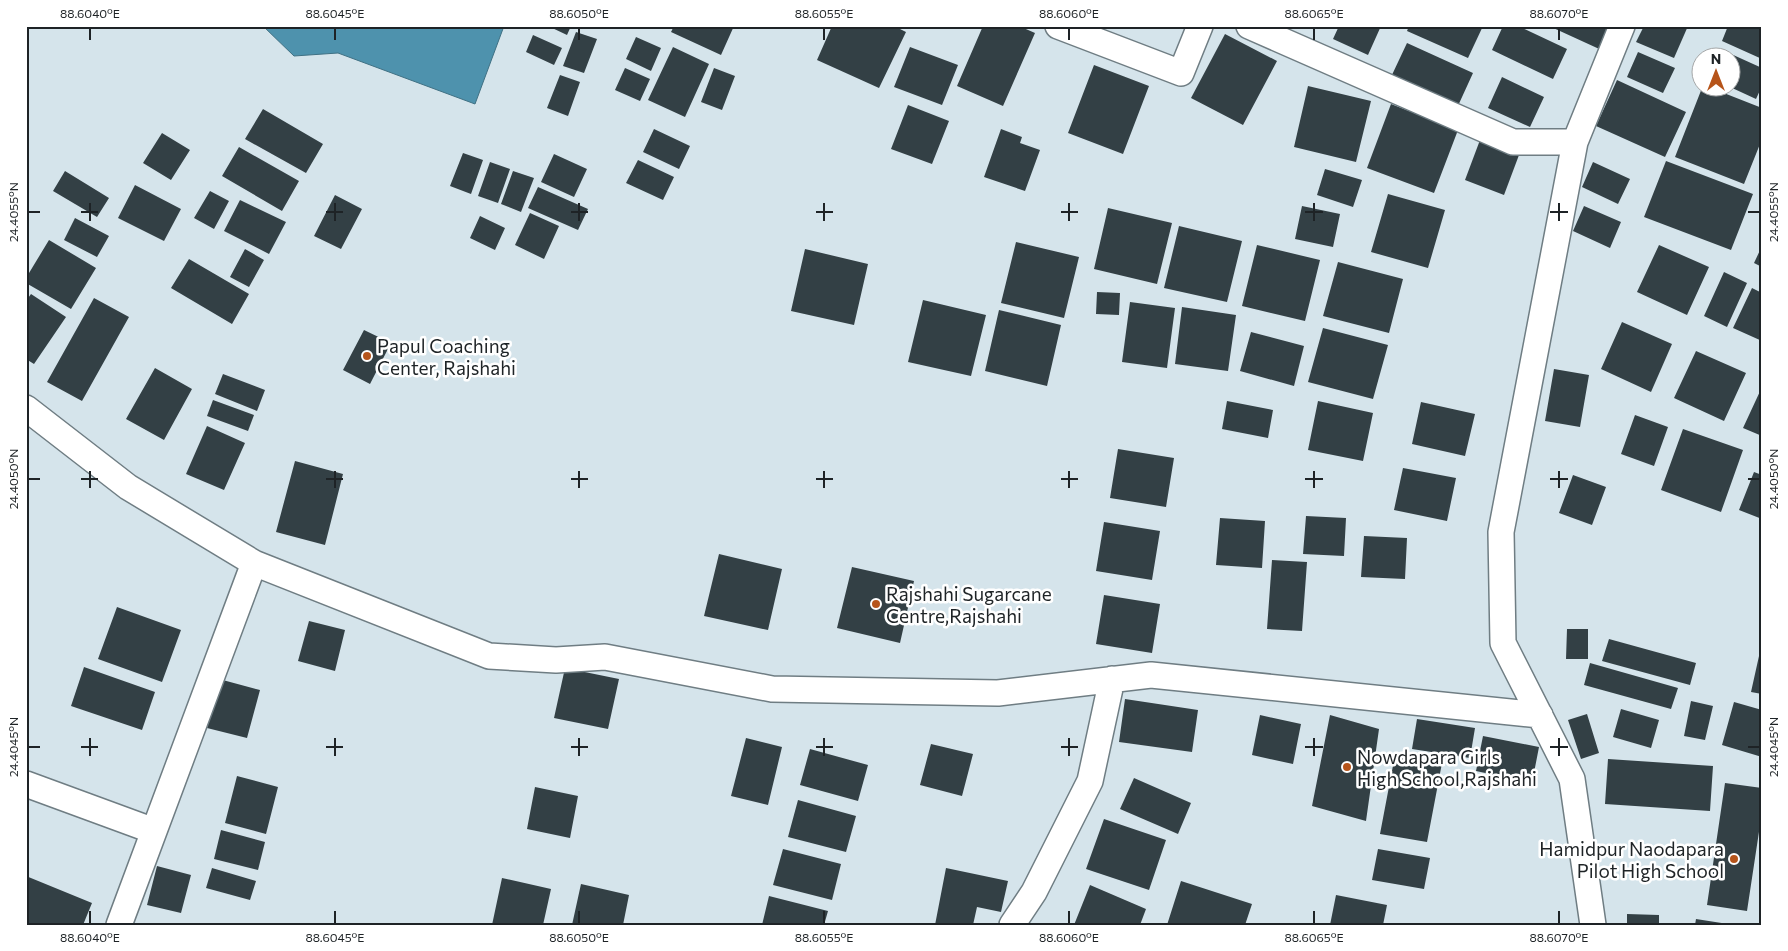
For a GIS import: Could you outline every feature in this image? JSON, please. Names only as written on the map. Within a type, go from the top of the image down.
[{"type":"street","points":[[1058,26],[1181,73],[1200,26]]},
{"type":"street","points":[[1249,26],[1513,142],[1575,142]]},
{"type":"street","points":[[1593,925],[1572,779],[1503,643],[1501,532],[1575,142],[1622,26]]},
{"type":"street","points":[[26,408],[128,488],[254,563],[489,656],[556,660],[605,657],[772,689],[998,693],[1151,675],[1540,715]]},
{"type":"street","points":[[119,925],[254,563]]},
{"type":"street","points":[[1012,925],[1034,892],[1090,781],[1112,680]]},
{"type":"street","points":[[26,784],[154,831]]},
{"type":"water","points":[[263,26],[504,26],[475,104],[338,53],[294,56]]},
{"type":"building","points":[[548,26],[571,26],[567,35]]},
{"type":"building","points":[[674,26],[734,26],[721,55],[671,32]]},
{"type":"building","points":[[832,26],[894,26],[906,32],[879,88],[817,60]]},
{"type":"building","points":[[983,26],[1019,26],[1035,33],[1003,106],[957,86]]},
{"type":"building","points":[[1339,26],[1381,26],[1368,55],[1333,39]]},
{"type":"building","points":[[1409,26],[1483,26],[1468,58],[1407,31]]},
{"type":"building","points":[[1503,26],[1518,26],[1567,49],[1553,79],[1492,50]]},
{"type":"building","points":[[1549,26],[1620,26],[1608,53]]},
{"type":"building","points":[[1644,26],[1688,26],[1674,58],[1636,42]]},
{"type":"building","points":[[1728,26],[1762,26],[1762,59],[1740,48],[1722,41]]},
{"type":"building","points":[[576,32],[597,39],[584,73],[563,66]]},
{"type":"building","points":[[1225,34],[1277,61],[1243,125],[1191,98]]},
{"type":"building","points":[[533,35],[562,48],[554,65],[526,52]]},
{"type":"building","points":[[636,37],[661,48],[651,71],[626,59]]},
{"type":"building","points":[[1407,43],[1473,73],[1457,108],[1391,77]]},
{"type":"building","points":[[673,47],[709,64],[685,117],[648,100]]},
{"type":"building","points":[[910,47],[958,65],[942,105],[894,87]]},
{"type":"building","points":[[1638,52],[1675,68],[1663,93],[1627,77]]},
{"type":"building","points":[[1740,58],[1762,68],[1762,86],[1756,99],[1740,92]]},
{"type":"building","points":[[1094,65],[1149,86],[1123,154],[1068,133]]},
{"type":"building","points":[[625,68],[650,79],[640,101],[615,90]]},
{"type":"building","points":[[714,68],[735,76],[722,110],[701,102]]},
{"type":"building","points":[[560,75],[580,82],[568,116],[547,108]]},
{"type":"building","points":[[1502,77],[1544,97],[1530,127],[1488,108]]},
{"type":"building","points":[[1617,80],[1686,112],[1665,157],[1596,126]]},
{"type":"building","points":[[1308,86],[1371,101],[1356,162],[1294,147]]},
{"type":"building","points":[[1698,98],[1736,98],[1762,108],[1762,139],[1744,184],[1675,157]]},
{"type":"building","points":[[1391,104],[1458,130],[1434,193],[1367,168]]},
{"type":"building","points":[[908,105],[949,121],[932,164],[891,149]]},
{"type":"building","points":[[263,109],[323,144],[306,173],[245,139]]},
{"type":"building","points":[[654,129],[690,146],[679,169],[643,152]]},
{"type":"building","points":[[1001,129],[1022,137],[1020,143],[1040,150],[1025,191],[984,177]]},
{"type":"building","points":[[162,133],[190,150],[171,180],[143,163]]},
{"type":"building","points":[[1480,140],[1519,155],[1504,195],[1465,180]]},
{"type":"building","points":[[239,147],[299,181],[282,211],[222,176]]},
{"type":"building","points":[[463,153],[483,160],[471,194],[450,186]]},
{"type":"building","points":[[554,154],[587,169],[574,197],[541,182]]},
{"type":"building","points":[[638,160],[674,177],[663,200],[626,183]]},
{"type":"building","points":[[1666,161],[1753,194],[1731,250],[1644,217]]},
{"type":"building","points":[[490,162],[510,169],[498,203],[478,196]]},
{"type":"building","points":[[1593,162],[1630,179],[1618,204],[1582,187]]},
{"type":"building","points":[[1325,169],[1362,180],[1353,207],[1317,195]]},
{"type":"building","points":[[65,171],[109,198],[97,217],[53,191]]},
{"type":"building","points":[[513,171],[534,178],[521,212],[501,204]]},
{"type":"building","points":[[135,185],[181,209],[164,241],[118,218]]},
{"type":"building","points":[[538,187],[588,209],[578,230],[528,208]]},
{"type":"building","points":[[210,191],[229,201],[214,229],[194,218]]},
{"type":"building","points":[[1388,194],[1445,210],[1428,268],[1371,252]]},
{"type":"building","points":[[335,195],[362,209],[341,249],[314,236]]},
{"type":"building","points":[[240,200],[286,222],[269,254],[224,231]]},
{"type":"building","points":[[1302,206],[1340,214],[1333,247],[1295,239]]},
{"type":"building","points":[[1584,206],[1621,222],[1610,248],[1573,231]]},
{"type":"building","points":[[1108,208],[1172,223],[1157,284],[1094,269]]},
{"type":"building","points":[[530,213],[559,226],[544,259],[515,245]]},
{"type":"building","points":[[480,216],[505,228],[495,250],[470,238]]},
{"type":"building","points":[[75,218],[109,236],[97,257],[64,240]]},
{"type":"building","points":[[1179,226],[1242,241],[1227,302],[1164,288]]},
{"type":"building","points":[[49,240],[96,268],[71,309],[26,283],[26,278]]},
{"type":"building","points":[[1016,242],[1079,257],[1064,318],[1001,303]]},
{"type":"building","points":[[1257,245],[1320,260],[1305,321],[1242,306]]},
{"type":"building","points":[[1659,245],[1709,267],[1687,315],[1637,292]]},
{"type":"building","points":[[1762,246],[1762,267],[1754,263]]},
{"type":"building","points":[[245,249],[264,260],[249,287],[230,277]]},
{"type":"building","points":[[805,249],[868,264],[854,325],[791,311]]},
{"type":"building","points":[[189,259],[249,294],[232,324],[171,288]]},
{"type":"building","points":[[1338,262],[1403,279],[1389,333],[1323,316]]},
{"type":"building","points":[[1724,272],[1747,283],[1727,327],[1704,316]]},
{"type":"building","points":[[1752,288],[1762,293],[1762,341],[1733,328]]},
{"type":"building","points":[[1097,292],[1120,293],[1119,315],[1096,314]]},
{"type":"building","points":[[31,294],[66,317],[34,364],[26,359],[26,301]]},
{"type":"building","points":[[94,298],[129,317],[82,401],[47,382]]},
{"type":"building","points":[[923,300],[986,315],[971,376],[908,362]]},
{"type":"building","points":[[1130,302],[1175,308],[1167,368],[1122,362]]},
{"type":"building","points":[[1182,307],[1236,315],[1228,371],[1175,364]]},
{"type":"building","points":[[999,310],[1061,325],[1047,386],[985,371]]},
{"type":"building","points":[[1622,322],[1672,344],[1651,392],[1601,369]]},
{"type":"building","points":[[1323,328],[1388,345],[1373,399],[1308,382]]},
{"type":"building","name":"Papul Coaching Center, Rajshahi","points":[[364,330],[391,343],[370,384],[343,370]]},
{"type":"building","points":[[1251,332],[1304,346],[1294,386],[1240,371]]},
{"type":"building","points":[[1696,351],[1746,373],[1724,421],[1674,398]]},
{"type":"building","points":[[155,368],[192,389],[164,440],[126,419]]},
{"type":"building","points":[[1554,369],[1589,375],[1580,427],[1545,421]]},
{"type":"building","points":[[223,374],[265,390],[257,411],[215,394]]},
{"type":"building","points":[[1762,387],[1762,436],[1743,428]]},
{"type":"building","points":[[213,400],[254,415],[248,431],[207,416]]},
{"type":"building","points":[[1227,401],[1273,410],[1268,438],[1222,429]]},
{"type":"building","points":[[1318,401],[1373,413],[1363,461],[1308,450]]},
{"type":"building","points":[[1421,402],[1475,414],[1465,456],[1412,444]]},
{"type":"building","points":[[1635,415],[1668,427],[1654,466],[1621,454]]},
{"type":"building","points":[[207,426],[245,443],[224,490],[186,474]]},
{"type":"building","points":[[1683,429],[1743,450],[1721,512],[1661,490]]},
{"type":"building","points":[[1118,449],[1174,458],[1166,507],[1110,498]]},
{"type":"building","points":[[295,461],[343,474],[325,545],[276,532]]},
{"type":"building","points":[[1403,468],[1456,478],[1447,521],[1394,510]]},
{"type":"building","points":[[1754,472],[1762,475],[1762,519],[1739,510]]},
{"type":"building","points":[[1573,475],[1606,487],[1592,525],[1559,513]]},
{"type":"building","points":[[1306,516],[1346,518],[1344,556],[1303,554]]},
{"type":"building","points":[[1220,518],[1265,521],[1262,568],[1216,565]]},
{"type":"building","points":[[1104,522],[1160,531],[1152,580],[1096,571]]},
{"type":"building","points":[[1364,536],[1407,538],[1405,579],[1361,577]]},
{"type":"building","points":[[719,554],[782,569],[768,630],[704,616]]},
{"type":"building","points":[[1272,560],[1307,562],[1302,631],[1267,629]]},
{"type":"building","name":"Rajshahi Sugarcane Centre,Rajshahi","points":[[852,567],[914,581],[900,643],[837,628]]},
{"type":"building","points":[[1104,595],[1160,604],[1152,653],[1096,644]]},
{"type":"building","points":[[117,607],[181,630],[162,682],[98,659]]},
{"type":"building","points":[[309,621],[345,630],[335,671],[298,661]]},
{"type":"building","points":[[1567,629],[1588,629],[1588,659],[1566,659]]},
{"type":"building","points":[[1609,639],[1696,663],[1690,685],[1602,661]]},
{"type":"building","points":[[1762,647],[1762,694],[1751,692]]},
{"type":"building","points":[[1590,663],[1678,688],[1671,709],[1584,685]]},
{"type":"building","points":[[84,667],[155,692],[142,730],[71,706]]},
{"type":"building","points":[[565,668],[619,679],[608,729],[554,718]]},
{"type":"building","points":[[219,679],[260,690],[247,738],[207,728]]},
{"type":"building","points":[[1125,699],[1198,710],[1192,752],[1119,742]]},
{"type":"building","points":[[1691,701],[1713,706],[1705,740],[1684,736]]},
{"type":"building","points":[[1734,702],[1762,710],[1762,757],[1722,745]]},
{"type":"building","points":[[1621,709],[1659,720],[1651,748],[1613,737]]},
{"type":"building","points":[[1587,714],[1599,753],[1581,759],[1568,720]]},
{"type":"building","points":[[1260,715],[1301,724],[1293,764],[1252,755]]},
{"type":"building","name":"Nowdapara Girls High School,Rajshahi","points":[[1330,715],[1379,729],[1366,821],[1312,806]]},
{"type":"building","points":[[1417,719],[1475,728],[1470,758],[1412,749]]},
{"type":"building","points":[[1483,736],[1539,747],[1532,783],[1476,771]]},
{"type":"building","points":[[746,738],[782,747],[768,805],[731,796]]},
{"type":"building","points":[[931,744],[973,754],[962,796],[920,785]]},
{"type":"building","points":[[810,749],[868,765],[858,801],[800,785]]},
{"type":"building","points":[[1395,755],[1442,763],[1427,842],[1380,834]]},
{"type":"building","points":[[1608,759],[1713,766],[1710,811],[1605,804]]},
{"type":"building","points":[[237,776],[278,787],[266,834],[225,823]]},
{"type":"building","points":[[1134,778],[1191,803],[1178,834],[1120,809]]},
{"type":"building","name":"Hamidpur Naodapara Pilot High School","points":[[1725,783],[1762,788],[1762,812],[1747,911],[1707,905]]},
{"type":"building","points":[[535,787],[578,796],[570,838],[527,829]]},
{"type":"building","points":[[798,800],[856,816],[846,852],[788,837]]},
{"type":"building","points":[[1104,819],[1166,840],[1149,890],[1086,869]]},
{"type":"building","points":[[221,830],[265,842],[258,870],[214,859]]},
{"type":"building","points":[[783,849],[841,864],[832,900],[773,885]]},
{"type":"building","points":[[1378,849],[1430,858],[1424,889],[1372,880]]},
{"type":"building","points":[[157,866],[191,875],[181,913],[147,905]]},
{"type":"building","points":[[212,868],[256,881],[250,900],[206,888]]},
{"type":"building","points":[[946,868],[1008,881],[1001,912],[977,907],[973,925],[935,925]]},
{"type":"building","points":[[26,876],[92,903],[83,925],[31,925],[26,923]]},
{"type":"building","points":[[502,878],[551,889],[543,925],[492,925]]},
{"type":"building","points":[[1181,881],[1252,904],[1245,925],[1167,925]]},
{"type":"building","points":[[581,884],[629,895],[623,925],[572,925]]},
{"type":"building","points":[[1090,885],[1146,909],[1140,925],[1074,925]]},
{"type":"building","points":[[1336,895],[1387,905],[1383,925],[1330,925]]},
{"type":"building","points":[[769,896],[828,911],[824,925],[762,925]]},
{"type":"building","points":[[1627,914],[1659,915],[1659,925],[1627,925]]},
{"type":"building","points":[[1696,919],[1728,924],[1728,925],[1695,925]]},
{"type":"place","name":"Papul Coaching Center, Rajshahi","points":[[367,356]]},
{"type":"place","name":"Rajshahi Sugarcane Centre,Rajshahi","points":[[876,604]]},
{"type":"place","name":"Nowdapara Girls High School,Rajshahi","points":[[1347,767]]},
{"type":"place","name":"Hamidpur Naodapara Pilot High School","points":[[1734,859]]}]
